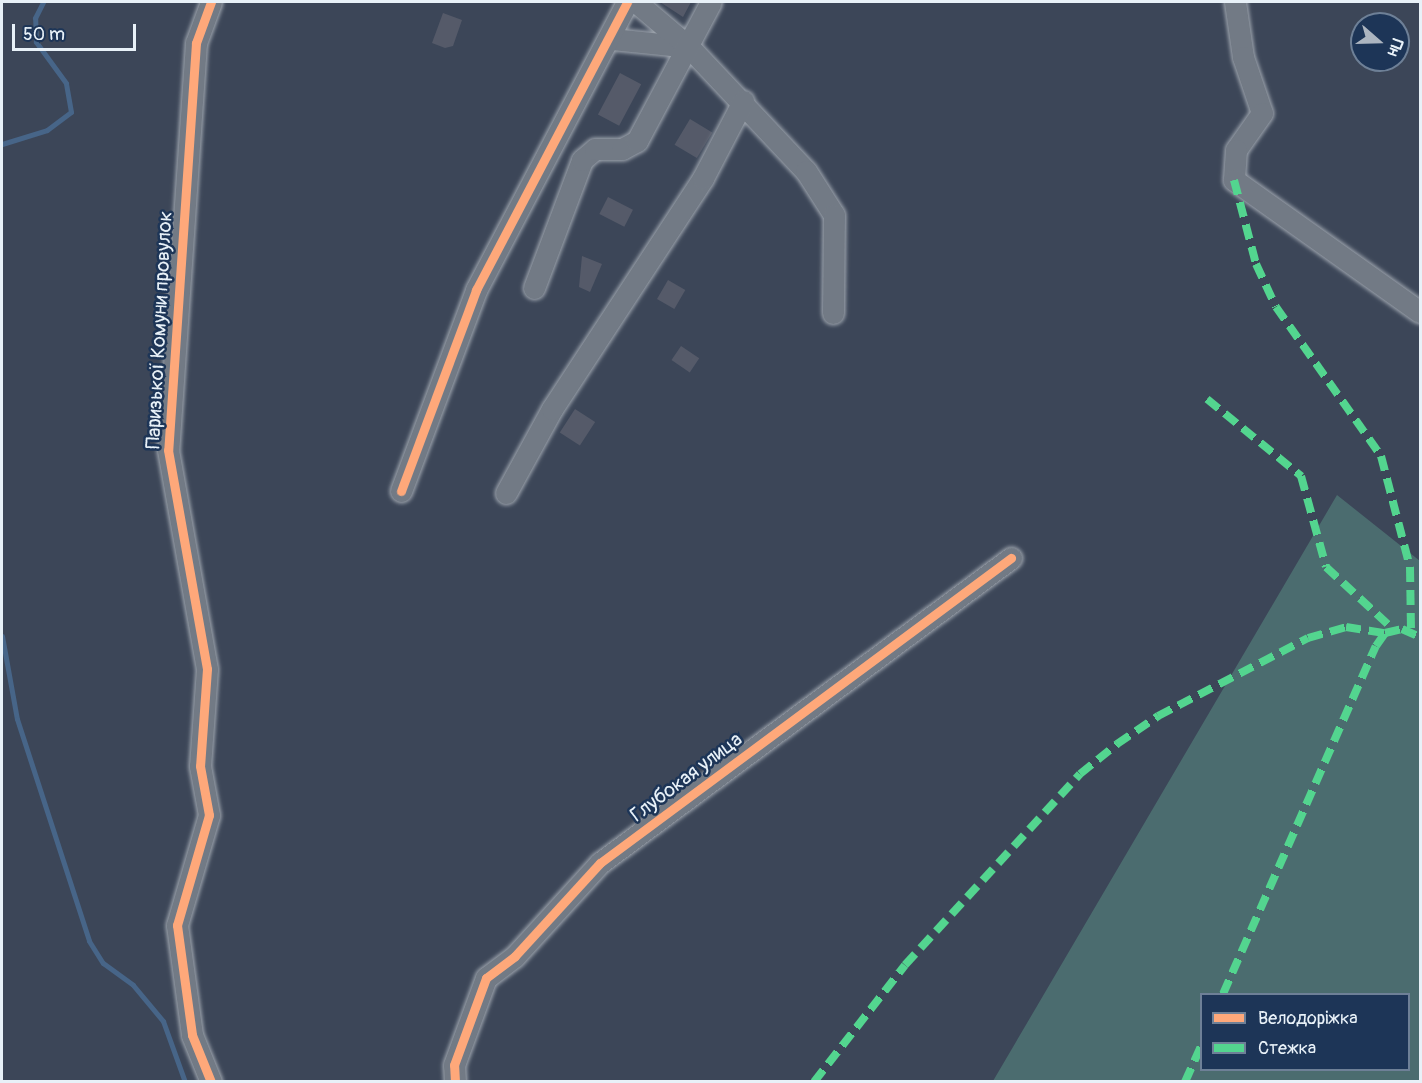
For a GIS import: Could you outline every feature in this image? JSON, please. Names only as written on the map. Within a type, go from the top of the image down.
[{"type":"street","name":"Паризької Комуни провулок","points":[[211,2],[196,43],[168,450],[207,669],[200,766],[210,815],[177,925],[192,1035],[211,1082]]},
{"type":"street","points":[[401,491],[476,290],[574,98],[612,39],[627,2]]},
{"type":"street","points":[[636,2],[689,47],[743,101],[806,171],[834,215],[833,313]]},
{"type":"street","points":[[534,288],[582,160],[595,149],[621,149],[637,141],[711,2]]},
{"type":"street","points":[[1235,2],[1243,57],[1262,113],[1236,150],[1234,180],[1420,312]]},
{"type":"street","points":[[612,39],[689,47]]},
{"type":"street","points":[[506,493],[552,409],[703,178],[743,101]]},
{"type":"street","name":"Глубокая улица","points":[[455,1082],[454,1065],[486,978],[515,956],[600,863],[1011,558]]},
{"type":"green space","points":[[1337,495],[1420,561],[1420,1081],[993,1081]]},
{"type":"building","points":[[660,2],[691,2],[683,17]]},
{"type":"building","points":[[443,13],[462,20],[453,46],[445,48],[432,43]]},
{"type":"building","points":[[620,73],[641,84],[619,126],[598,114]]},
{"type":"building","points":[[690,119],[712,132],[697,158],[675,145]]},
{"type":"building","points":[[608,197],[633,210],[624,227],[599,214]]},
{"type":"building","points":[[582,256],[602,264],[590,292],[579,287]]},
{"type":"building","points":[[668,280],[685,290],[674,309],[657,299]]},
{"type":"building","points":[[681,346],[699,358],[690,372],[671,360]]},
{"type":"building","points":[[575,409],[595,422],[580,446],[560,432]]},
{"type":"waterway","points":[[2,144],[47,130],[71,112],[66,83],[36,42],[35,18],[43,2]]},
{"type":"waterway","points":[[2,636],[17,719],[89,941],[103,963],[133,985],[163,1021],[185,1082]]},
{"type":"marked path","points":[[1234,180],[1256,264],[1276,307],[1381,456],[1410,567],[1411,633]]},
{"type":"marked path","points":[[1207,399],[1301,476],[1326,567],[1395,631]]},
{"type":"marked path","points":[[814,1082],[905,965],[1080,774],[1117,744],[1158,716],[1308,638],[1346,627],[1385,633]]},
{"type":"marked path","points":[[1223,993],[1376,646],[1385,633],[1402,629],[1420,637]]},
{"type":"marked path","points":[[1185,1082],[1200,1048]]},
{"type":"cycle path","points":[[211,2],[196,43],[168,450],[207,669],[200,766],[209,815],[177,925],[192,1035],[211,1082]]},
{"type":"cycle path","points":[[401,491],[476,290],[627,2]]},
{"type":"cycle path","points":[[455,1082],[454,1065],[486,978],[515,956],[600,863],[1011,558]]}]
